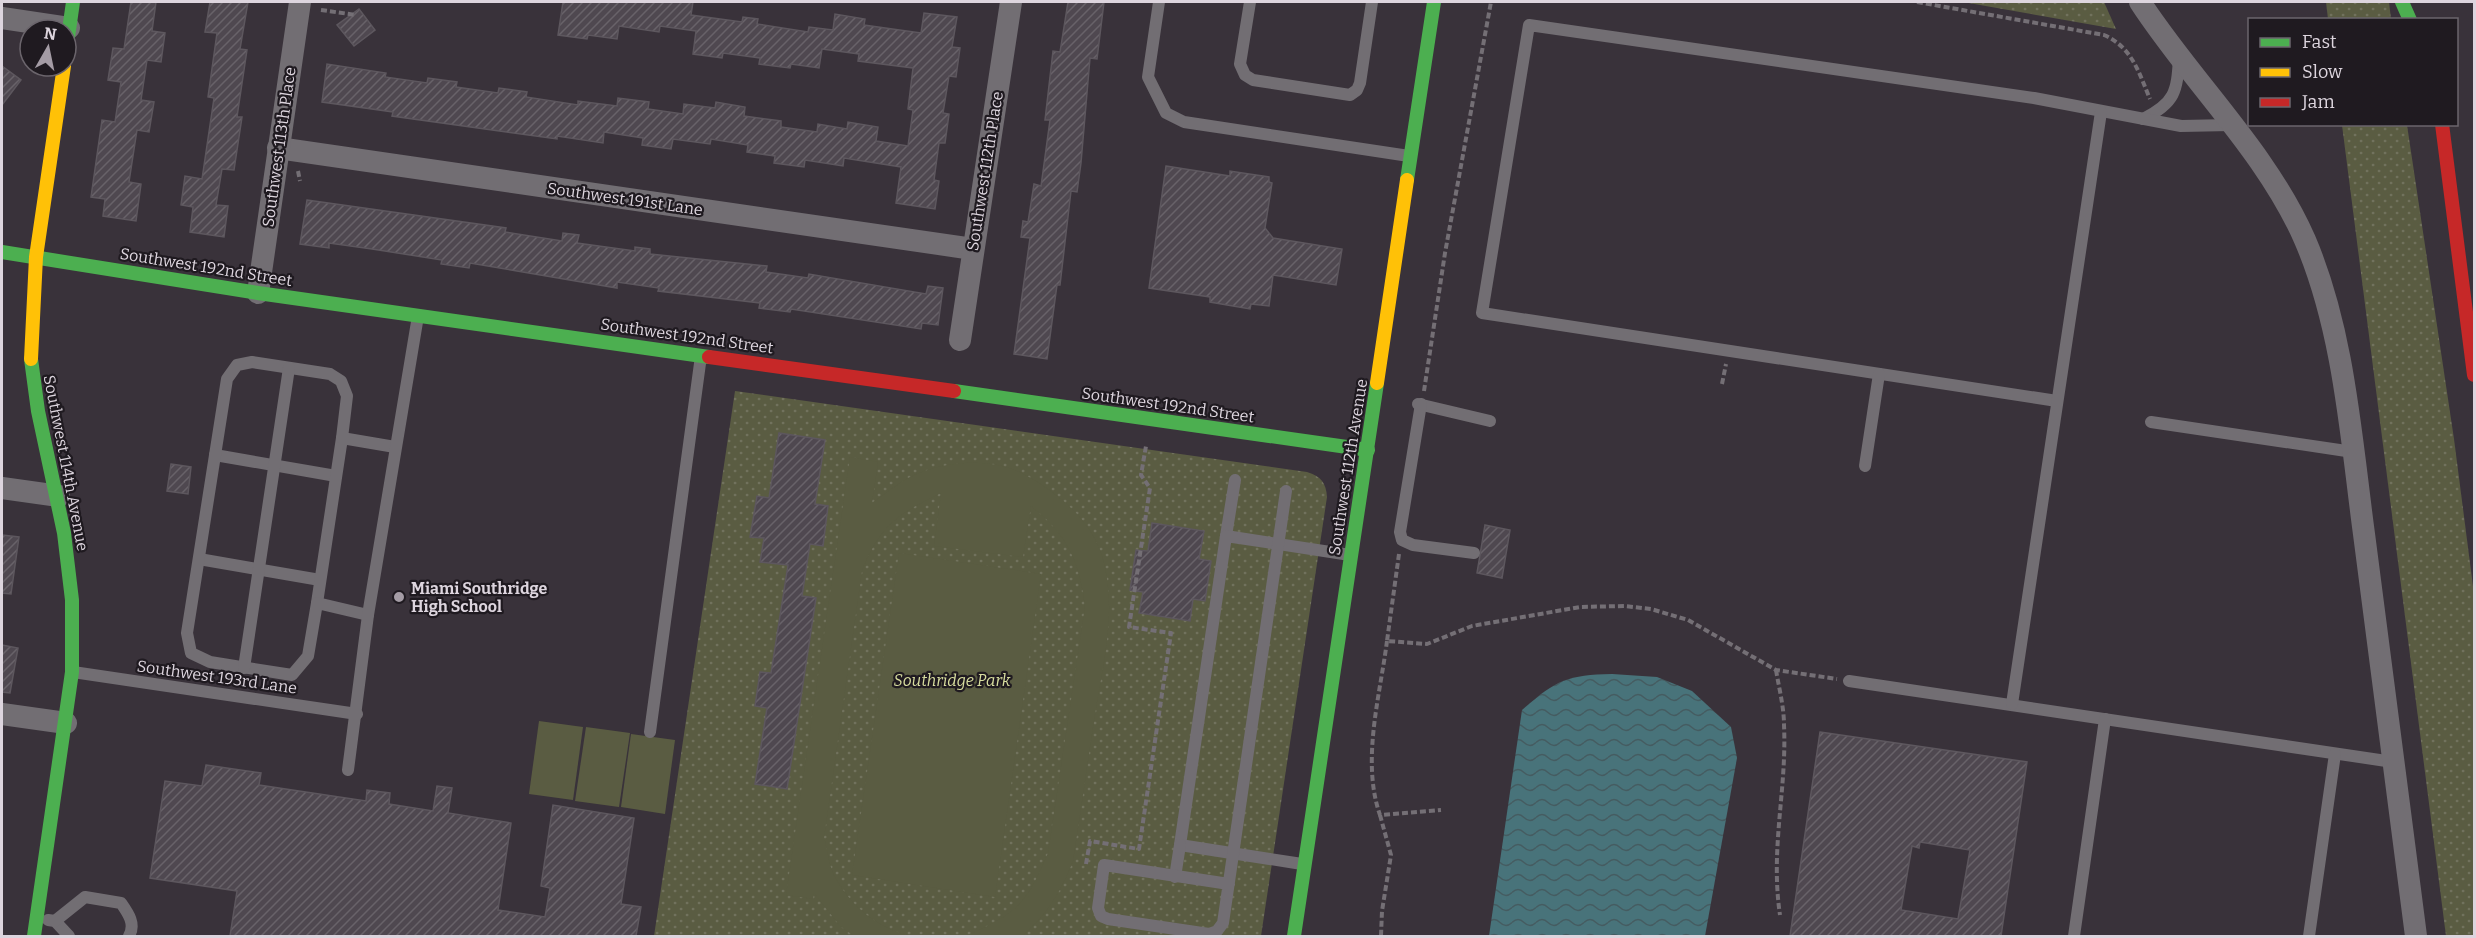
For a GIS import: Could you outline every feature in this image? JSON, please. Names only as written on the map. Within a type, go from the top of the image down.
[{"type":"main road","points":[[71,18],[73,2]]},
{"type":"main road","name":"Southwest 112th Avenue","points":[[1294,936],[1434,2]]},
{"type":"main road","points":[[2402,2],[2409,18]]},
{"type":"main road","name":"Southwest 114th Avenue","points":[[34,936],[72,672],[72,600],[58,496],[33,379],[31,325],[36,257],[62,78]]},
{"type":"main road","points":[[2442,126],[2475,375]]},
{"type":"main road","name":"Southwest 192nd Street","points":[[2,252],[258,293],[1368,450]]},
{"type":"street","name":"Southwest 113th Place","points":[[258,293],[300,2]]},
{"type":"street","name":"Southwest 112th Place","points":[[960,340],[1011,2]]},
{"type":"street","points":[[2140,2],[2277,189],[2305,241],[2338,354],[2353,452],[2416,936]]},
{"type":"street","points":[[2,18],[18,20]]},
{"type":"street","name":"Southwest 191st Lane","points":[[278,148],[973,249]]},
{"type":"street","points":[[2,488],[58,496]]},
{"type":"street","points":[[2,714],[66,723]]},
{"type":"lane","points":[[1159,2],[1148,77],[1166,113],[1184,122],[1411,156]]},
{"type":"lane","points":[[1250,2],[1240,64],[1245,75],[1253,80],[1350,95],[1357,90],[1360,83],[1372,2]]},
{"type":"lane","points":[[2057,401],[1482,313],[1529,25],[2034,98],[2181,126],[2231,125]]},
{"type":"lane","points":[[2143,119],[2165,107],[2174,96],[2179,56]]},
{"type":"lane","points":[[2012,704],[2101,112]]},
{"type":"lane","points":[[348,770],[368,615],[418,315]]},
{"type":"lane","points":[[650,732],[701,355]]},
{"type":"lane","points":[[252,362],[330,374],[340,381],[347,396],[342,438],[308,656],[301,667],[292,675],[210,662],[192,653],[188,633],[227,379],[237,365],[252,362]]},
{"type":"lane","points":[[244,668],[289,368]]},
{"type":"lane","points":[[1865,466],[1879,374]]},
{"type":"lane","points":[[1474,553],[1413,545],[1401,540],[1406,484],[1421,402],[1490,421]]},
{"type":"lane","points":[[2151,422],[2353,452]]},
{"type":"lane","points":[[342,438],[395,447]]},
{"type":"lane","points":[[215,455],[336,476]]},
{"type":"lane","points":[[1175,877],[1235,480]]},
{"type":"lane","points":[[1229,884],[1104,865],[1098,908],[1101,916],[1108,919],[1209,934],[1217,931],[1223,923],[1229,884],[1232,853],[1286,491]]},
{"type":"lane","points":[[1226,536],[1351,555]]},
{"type":"lane","points":[[199,559],[320,580]]},
{"type":"lane","points":[[316,603],[368,615]]},
{"type":"lane","name":"Southwest 193rd Lane","points":[[72,672],[357,714]]},
{"type":"lane","points":[[1849,681],[2393,762]]},
{"type":"lane","points":[[2074,936],[2104,719]]},
{"type":"lane","points":[[2308,936],[2335,754]]},
{"type":"lane","points":[[1180,845],[1305,865]]},
{"type":"lane","points":[[55,921],[85,897],[105,899],[121,903],[131,919],[132,931],[129,936]]},
{"type":"lane","points":[[37,918],[55,921],[69,936]]},
{"type":"path","points":[[1421,402],[1444,253],[1491,2]]},
{"type":"path","points":[[1917,2],[2112,38],[2130,54],[2154,107]]},
{"type":"path","points":[[321,10],[356,15]]},
{"type":"path","points":[[298,171],[300,181]]},
{"type":"path","points":[[1093,869],[1086,867],[1090,841],[1139,849],[1171,633],[1129,627],[1150,488],[1141,475],[1146,446]]},
{"type":"path","points":[[1381,936],[1382,911],[1391,855],[1376,804],[1372,755],[1401,540]]},
{"type":"path","points":[[1387,641],[1427,644],[1472,626],[1580,607],[1625,606],[1651,609],[1688,620],[1776,670],[1849,681]]},
{"type":"path","points":[[1776,670],[1784,724],[1775,882],[1780,915]]},
{"type":"path","points":[[1380,815],[1441,810]]},
{"type":"green space","points":[[1963,2],[2104,2],[2116,29]]},
{"type":"green space","points":[[2326,2],[2389,2],[2391,18],[2328,18]]},
{"type":"green space","points":[[2342,126],[2407,126],[2454,439],[2474,594],[2474,936],[2446,936]]},
{"type":"green space","name":"Southridge Park","points":[[735,391],[1307,472],[1319,478],[1324,484],[1327,497],[1261,936],[654,936]]},
{"type":"green space","points":[[850,457],[878,462],[872,503],[910,477],[938,467],[985,463],[1015,470],[1053,493],[1076,512],[1100,549],[1109,600],[1108,636],[1073,861],[1052,902],[1039,920],[1022,936],[966,936],[997,921],[1018,905],[1033,885],[1048,853],[1085,607],[1080,576],[1070,550],[1054,527],[1031,506],[1023,557],[934,546],[941,493],[913,508],[892,523],[876,542],[862,571],[824,838],[834,875],[850,899],[878,923],[912,936],[854,936],[840,926],[814,893],[813,899],[786,895]]},
{"type":"green space","points":[[899,553],[1041,574],[995,897],[852,875]]},
{"type":"green space","points":[[539,721],[583,727],[573,800],[529,794]]},
{"type":"green space","points":[[586,727],[630,733],[619,807],[575,801]]},
{"type":"green space","points":[[631,734],[675,740],[665,814],[621,807]]},
{"type":"water","points":[[1612,674],[1657,677],[1692,691],[1731,727],[1737,758],[1705,936],[1489,936],[1522,710],[1544,692],[1563,681],[1584,676]]},
{"type":"building","points":[[131,2],[156,2],[152,31],[165,33],[161,62],[147,60],[141,100],[154,102],[149,132],[137,130],[129,182],[141,184],[136,221],[103,216],[105,199],[91,197],[102,120],[115,122],[121,82],[108,80],[113,48],[124,49]]},
{"type":"building","points":[[210,2],[248,2],[240,49],[247,50],[237,117],[242,117],[234,170],[222,169],[216,205],[228,206],[224,237],[190,232],[193,207],[181,205],[185,176],[202,179],[214,98],[208,97],[217,33],[205,32]]},
{"type":"building","points":[[563,2],[693,2],[691,15],[742,22],[743,17],[758,19],[757,24],[808,32],[809,27],[833,30],[835,14],[865,19],[864,25],[921,33],[924,13],[957,17],[952,47],[960,48],[956,77],[949,76],[943,113],[949,114],[945,143],[939,143],[934,180],[939,181],[935,209],[896,203],[901,167],[844,158],[843,166],[805,160],[804,167],[774,163],[775,156],[747,152],[748,145],[711,139],[710,144],[673,139],[671,149],[642,145],[643,138],[604,132],[603,143],[557,136],[557,139],[392,116],[393,112],[322,102],[327,64],[386,73],[385,77],[427,83],[428,78],[457,82],[456,87],[498,93],[499,88],[527,92],[526,97],[578,105],[578,101],[617,106],[618,98],[649,102],[648,109],[683,114],[684,104],[715,108],[716,102],[745,107],[744,116],[781,121],[781,127],[817,132],[818,124],[847,129],[848,122],[878,127],[876,141],[908,146],[913,110],[908,109],[913,68],[858,61],[859,54],[822,49],[819,68],[791,64],[790,68],[759,64],[760,58],[723,53],[722,58],[693,54],[696,31],[660,26],[659,32],[619,26],[617,39],[588,35],[587,39],[558,35]]},
{"type":"building","points":[[1068,2],[1104,2],[1097,59],[1090,58],[1077,192],[1071,191],[1060,285],[1057,285],[1047,359],[1014,354],[1030,238],[1021,237],[1023,221],[1028,222],[1034,184],[1041,186],[1050,120],[1045,120],[1053,51],[1060,52]]},
{"type":"building","points":[[359,9],[375,30],[354,46],[337,25]]},
{"type":"building","points":[[2,66],[21,80],[2,105]]},
{"type":"building","points":[[1166,166],[1230,176],[1230,171],[1269,177],[1269,182],[1272,183],[1265,228],[1273,238],[1342,249],[1336,285],[1273,275],[1269,306],[1251,304],[1250,309],[1210,302],[1210,297],[1149,288]]},
{"type":"building","points":[[307,200],[506,228],[505,232],[562,241],[563,233],[579,235],[577,243],[635,251],[635,247],[650,249],[650,254],[767,266],[766,272],[808,278],[809,274],[926,294],[928,286],[943,288],[938,325],[922,323],[921,329],[791,309],[790,312],[759,308],[760,303],[658,291],[659,288],[617,282],[617,288],[470,263],[469,268],[441,264],[442,260],[329,243],[329,248],[300,244]]},
{"type":"building","points":[[779,433],[825,440],[815,504],[828,506],[823,546],[810,544],[802,596],[816,598],[787,789],[755,784],[767,708],[755,706],[760,672],[771,673],[788,565],[760,562],[764,538],[750,537],[757,496],[769,498]]},
{"type":"building","points":[[171,464],[191,467],[188,494],[167,491]]},
{"type":"building","points":[[1152,523],[1204,531],[1199,559],[1211,561],[1205,601],[1193,599],[1190,621],[1139,613],[1143,592],[1130,590],[1136,550],[1148,551]]},
{"type":"building","points":[[1485,525],[1510,530],[1502,578],[1477,573]]},
{"type":"building","points":[[2,535],[19,537],[11,594],[2,593]]},
{"type":"building","points":[[2,645],[18,648],[10,693],[2,692]]},
{"type":"building","points":[[1820,732],[2027,762],[2001,936],[1790,936]],"holes":[[[1920,842],[1970,850],[1958,919],[1901,910],[1912,846],[1919,848]]]},
{"type":"building","points":[[206,765],[261,773],[259,785],[366,801],[367,790],[390,793],[389,804],[433,811],[437,786],[452,788],[448,813],[511,823],[498,910],[545,917],[550,888],[541,886],[553,805],[634,818],[621,904],[641,907],[636,936],[230,936],[237,891],[150,878],[165,781],[202,786]]},
{"type":"traffic: fast","points":[[71,18],[73,2]]},
{"type":"traffic: fast","points":[[1407,180],[1434,2]]},
{"type":"traffic: fast","points":[[2402,2],[2409,18]]},
{"type":"traffic: fast","points":[[2,252],[258,293],[709,357]]},
{"type":"traffic: fast","points":[[31,359],[38,411],[64,533],[72,600],[72,672],[34,936]]},
{"type":"traffic: fast","points":[[1294,936],[1377,383]]},
{"type":"traffic: fast","points":[[954,391],[1368,450]]},
{"type":"traffic: slow","points":[[31,359],[36,257],[62,78]]},
{"type":"traffic: slow","points":[[1377,383],[1407,180]]},
{"type":"traffic: jam","points":[[2442,126],[2474,375]]},
{"type":"traffic: jam","points":[[709,357],[954,391]]},
{"type":"place","name":"Miami Southridge High School","points":[[399,597]]}]
